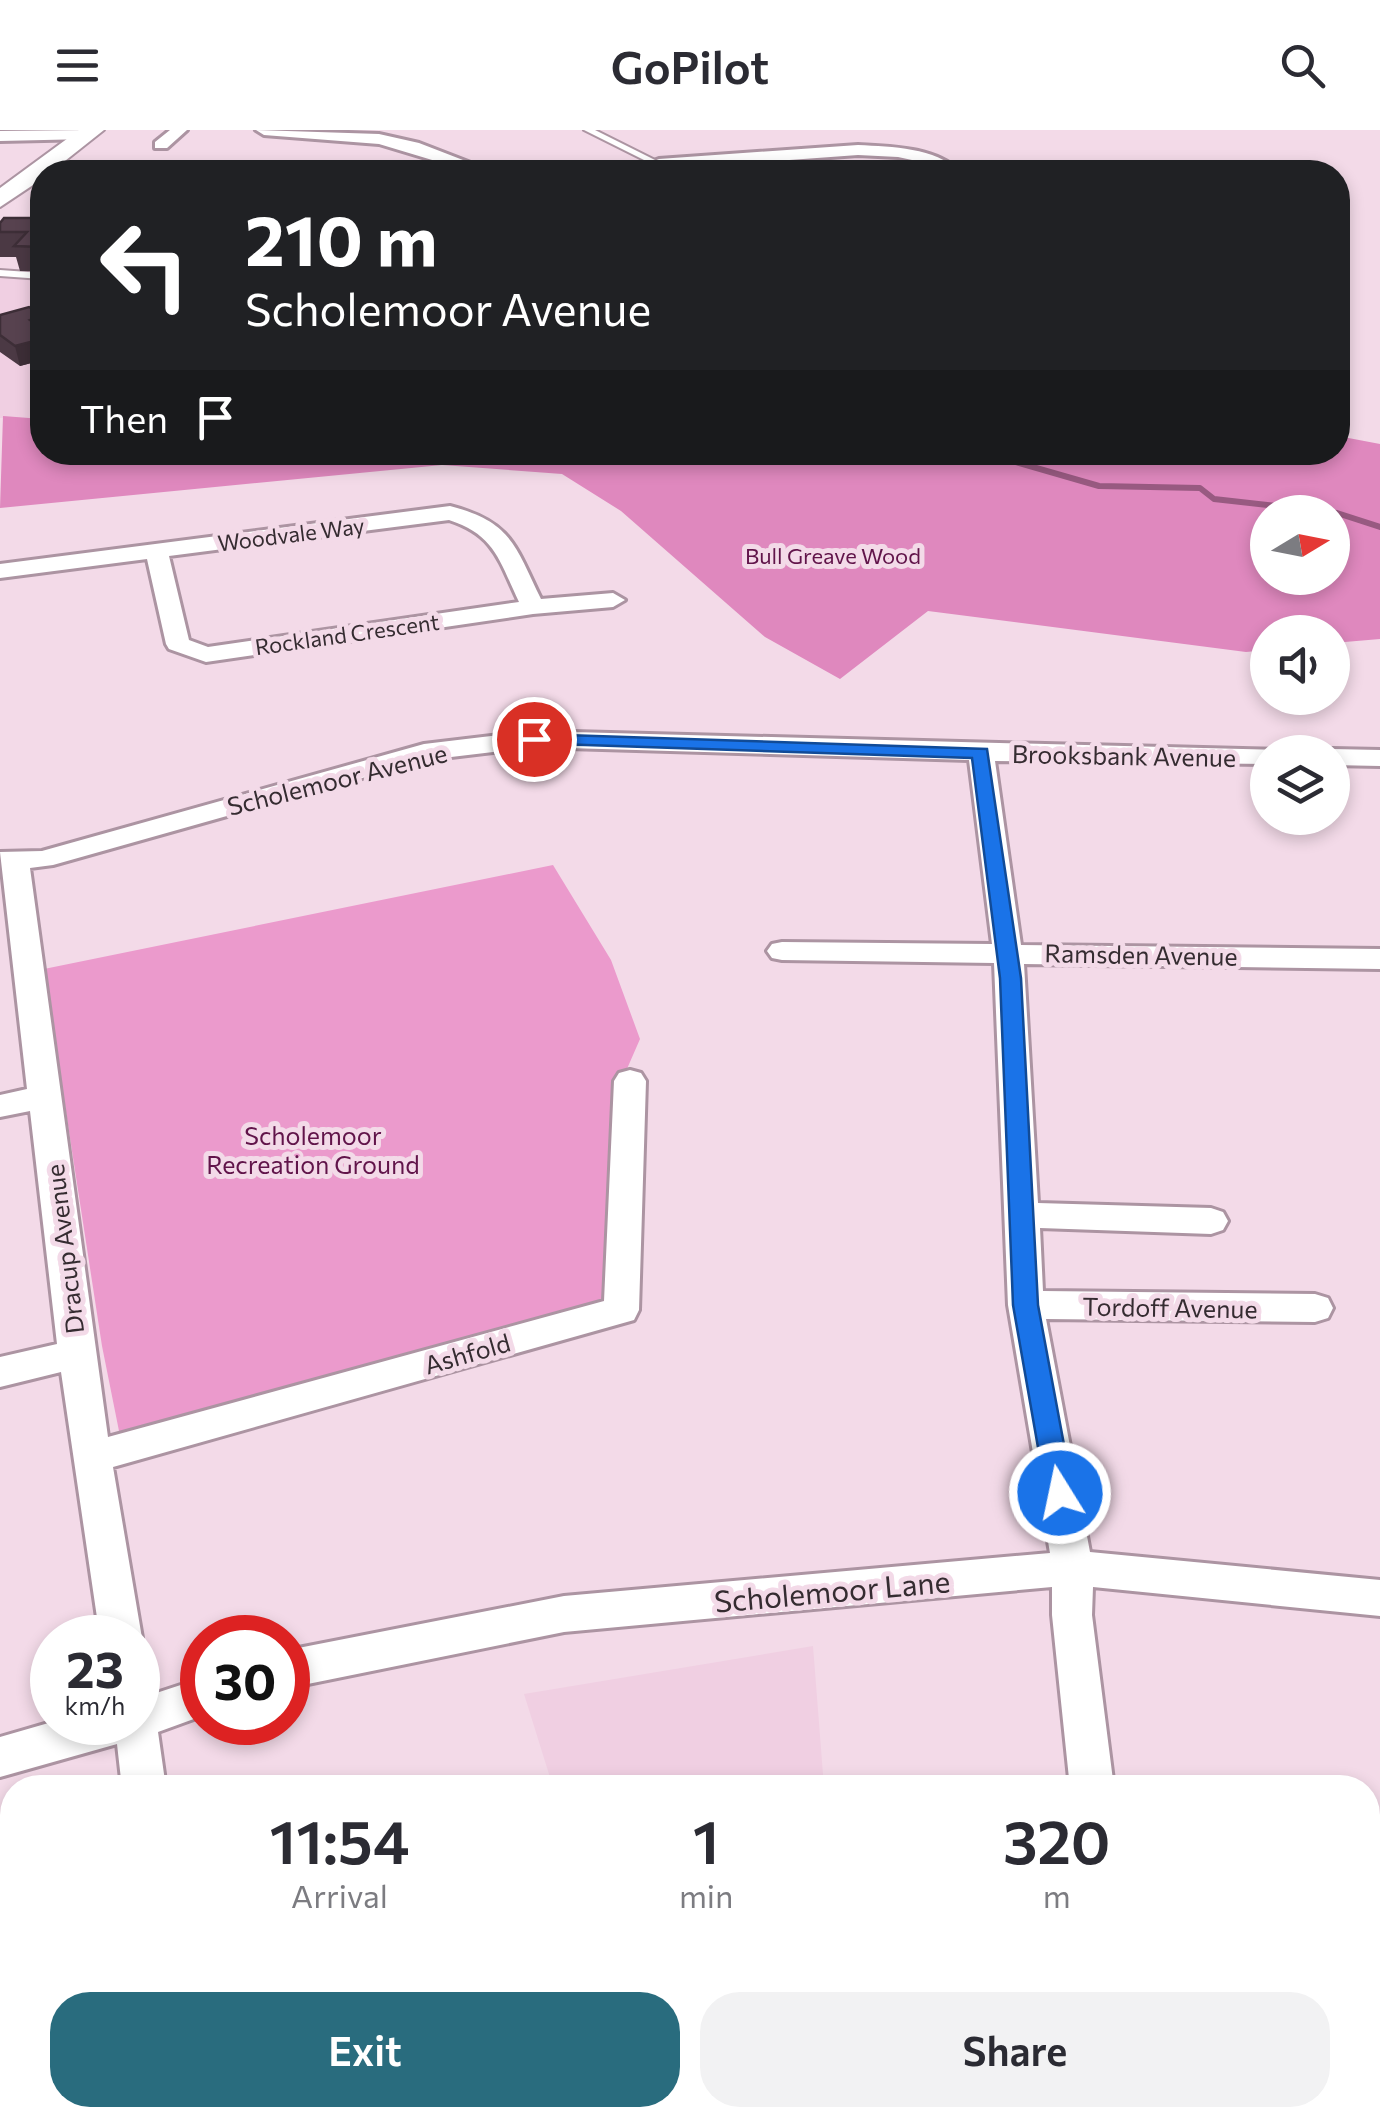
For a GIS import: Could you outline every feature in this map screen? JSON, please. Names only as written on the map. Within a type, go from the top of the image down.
[{"type":"street","points":[[161,146],[179,130]]},
{"type":"street","points":[[264,130],[379,139],[452,160]]},
{"type":"street","points":[[839,130],[854,148]]},
{"type":"street","points":[[0,136],[90,132]]},
{"type":"street","points":[[61,160],[90,132]]},
{"type":"street","points":[[714,160],[854,148],[897,151],[930,160]]},
{"type":"street","points":[[5,192],[30,180]]},
{"type":"street","name":"Woodvale Way","points":[[0,572],[450,513],[482,524],[500,542],[533,608]]},
{"type":"street","name":"Rockland Crescent","points":[[157,551],[178,644],[206,655],[613,600]]},
{"type":"street","name":"Scholemoor Avenue","points":[[8,859],[43,858],[424,752],[534,739],[981,753]]},
{"type":"street","points":[[981,753],[1006,952],[1026,1305],[1073,1568],[1072,1615],[1090,1775]]},
{"type":"street","name":"Brooksbank Avenue","points":[[981,753],[1250,756]]},
{"type":"street","points":[[1350,757],[1380,758]]},
{"type":"street","name":"Dracup Avenue","points":[[8,859],[46,1097],[76,1354],[118,1615]]},
{"type":"street","name":"Ramsden Avenue","points":[[782,952],[1380,959]]},
{"type":"street","name":"Ashfold","points":[[93,1457],[621,1310],[630,1081]]},
{"type":"street","points":[[0,1106],[46,1097]]},
{"type":"street","points":[[1022,1215],[1211,1221]]},
{"type":"street","name":"Tordoff Avenue","points":[[1026,1305],[1140,1303],[1233,1310],[1315,1308]]},
{"type":"street","points":[[0,1372],[76,1354]]},
{"type":"street","name":"Scholemoor Lane","points":[[310,1664],[564,1614],[1073,1568],[1380,1598]]},
{"type":"street","points":[[0,1757],[43,1745]]},
{"type":"street","points":[[139,1745],[142,1775]]},
{"type":"lane","points":[[588,130],[651,160]]},
{"type":"lane","points":[[0,273],[30,275]]},
{"type":"shaded area","points":[[0,274],[30,276],[30,419],[0,418]]},
{"type":"shaded area","points":[[813,1646],[823,1775],[549,1775],[524,1694]]},
{"type":"green space","name":"Bull Greave Wood","points":[[3,416],[30,418],[30,465],[442,465],[0,508]]},
{"type":"green space","name":"Bull Greave Wood","points":[[1350,438],[1380,444],[1380,639],[1350,642],[1350,615],[1250,615],[1250,652],[1246,652],[928,611],[840,679],[765,637],[621,511],[562,474],[442,465],[1350,465]]},
{"type":"green space","name":"Scholemoor Recreation Ground","points":[[553,865],[611,960],[640,1039],[623,1078],[610,1308],[121,1441],[102,1346],[44,969]]},
{"type":"building","points":[[4,218],[30,218],[30,247],[14,246],[27,232],[0,232]]},
{"type":"building","points":[[30,308],[30,342],[15,346],[0,335],[0,315]]},
{"type":"waterway","points":[[1026,465],[1099,486],[1200,488],[1214,499],[1337,513],[1380,527]]},
{"type":"route","points":[[534,739],[981,753],[1010,978],[1026,1305],[1060,1493]]}]
